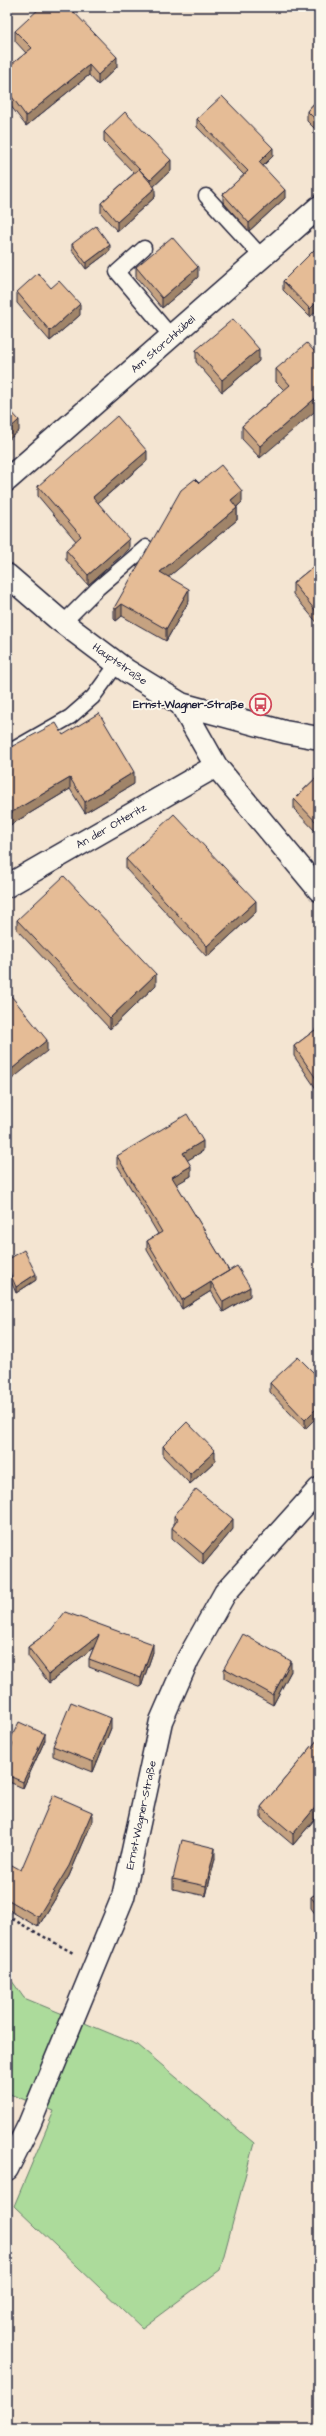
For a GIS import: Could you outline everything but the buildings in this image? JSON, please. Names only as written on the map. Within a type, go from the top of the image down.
[{"type":"street","name":"Am Storchhübel","points":[[7,480],[319,207]]},
{"type":"street","name":"Hauptstraße","points":[[7,575],[63,623],[117,664],[181,704],[285,732],[319,738]]},
{"type":"street","points":[[181,704],[216,766],[319,890]]},
{"type":"street","name":"An der Otteritz","points":[[7,886],[216,766]]},
{"type":"street","name":"Ernst-Wagner-Straße","points":[[7,2169],[29,2125],[123,1897],[161,1721],[188,1659],[225,1592],[319,1489]]},
{"type":"lane","points":[[206,196],[262,257]]},
{"type":"lane","points":[[144,248],[117,272],[171,336]]},
{"type":"lane","points":[[63,623],[98,588],[146,547]]},
{"type":"lane","points":[[7,753],[70,717],[93,697],[117,664]]},
{"type":"path","points":[[7,1916],[95,1966]]},
{"type":"green space","points":[[7,1974],[24,1998],[138,2045],[254,2143],[220,2270],[142,2328],[14,2206],[54,2111],[7,2093]]},
{"type":"place","name":"Ernst-Wagner-Straße","points":[[260,704]]}]
